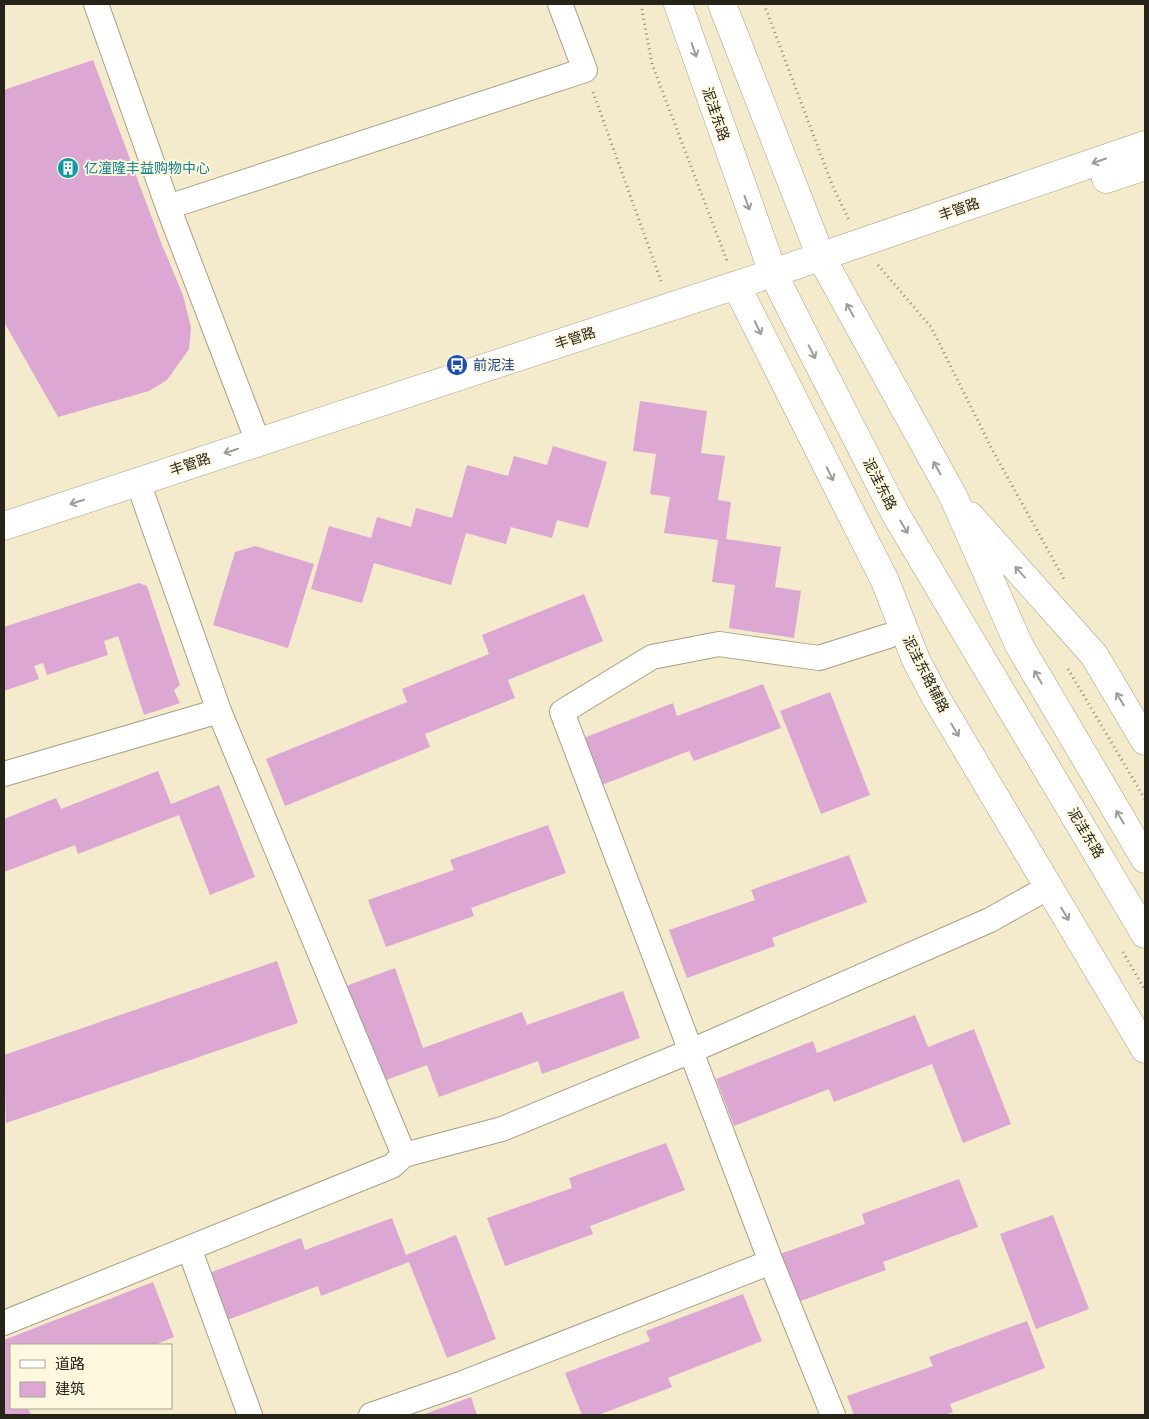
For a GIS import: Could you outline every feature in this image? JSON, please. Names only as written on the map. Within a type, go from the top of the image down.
[{"type":"main road","name":"泥洼东路","points":[[678,4],[776,280],[895,513],[1145,934]]},
{"type":"main road","points":[[722,4],[825,264],[952,496],[1019,644],[1145,859]]},
{"type":"main road","name":"丰管路","points":[[4,526],[141,490],[825,264],[1145,145]]},
{"type":"main road","name":"丰管路","points":[[866,250],[1145,166]]},
{"type":"main road","name":"丰管路","points":[[4,546],[258,442],[670,306],[740,292]]},
{"type":"main road","name":"泥洼东路辅路","points":[[740,292],[885,581],[916,660],[935,696],[1145,1049]]},
{"type":"main road","points":[[952,496],[1094,655],[1145,741]]},
{"type":"street","points":[[96,4],[168,207],[258,442]]},
{"type":"street","points":[[168,207],[585,70],[560,4]]},
{"type":"street","points":[[141,490],[219,711],[404,1155]]},
{"type":"street","points":[[833,1415],[771,1262],[562,712],[652,657],[719,644],[819,658],[888,636]]},
{"type":"street","points":[[4,774],[219,711]]},
{"type":"street","points":[[4,1323],[392,1166],[404,1155],[502,1129],[691,1051],[990,920],[1049,887]]},
{"type":"street","points":[[189,1248],[250,1415]]},
{"type":"street","points":[[371,1415],[463,1383],[771,1262]]},
{"type":"path","points":[[641,4],[652,64],[740,292]]},
{"type":"path","points":[[764,4],[833,187],[866,250],[931,327],[994,453],[1066,581]]},
{"type":"path","points":[[585,70],[670,306]]},
{"type":"path","points":[[1065,665],[1145,799]]},
{"type":"building","name":"亿潼隆丰益购物中心","points":[[93,60],[162,245],[183,295],[191,327],[189,349],[167,380],[149,391],[58,417],[4,322],[4,90]]},
{"type":"building","points":[[640,401],[707,411],[701,453],[725,456],[718,500],[731,502],[726,539],[781,547],[775,587],[801,591],[794,638],[729,628],[735,585],[712,582],[718,540],[664,533],[670,497],[650,494],[656,454],[633,451]]},
{"type":"building","points":[[553,446],[607,462],[588,528],[557,520],[552,538],[511,527],[506,544],[466,533],[451,585],[374,563],[362,603],[311,589],[329,526],[371,538],[377,517],[411,527],[416,508],[452,518],[467,465],[508,476],[514,456],[547,465]]},
{"type":"building","points":[[255,546],[314,564],[288,648],[213,625],[235,552]]},
{"type":"building","points":[[139,583],[147,586],[180,685],[174,690],[180,703],[144,715],[118,636],[104,641],[108,655],[47,675],[43,663],[34,666],[39,679],[4,691],[4,627]]},
{"type":"building","points":[[584,594],[603,641],[508,680],[515,698],[425,734],[430,747],[285,806],[266,759],[407,702],[402,689],[489,654],[482,635]]},
{"type":"building","points":[[763,684],[781,728],[694,761],[689,751],[594,788],[576,741],[673,703],[677,716]]},
{"type":"building","points":[[830,692],[870,795],[821,814],[780,711]]},
{"type":"building","points":[[158,771],[171,804],[219,785],[255,877],[210,895],[179,815],[78,854],[75,845],[4,872],[4,819],[56,798],[61,809]]},
{"type":"building","points":[[548,825],[566,873],[471,908],[474,916],[386,947],[368,900],[454,870],[450,860]]},
{"type":"building","points":[[849,855],[867,902],[772,938],[775,946],[687,978],[669,930],[755,900],[751,890]]},
{"type":"building","points":[[277,961],[298,1023],[6,1123],[4,1055]]},
{"type":"building","points":[[395,968],[423,1048],[522,1012],[527,1025],[623,991],[640,1038],[542,1074],[538,1061],[439,1097],[427,1065],[381,1082],[346,986]]},
{"type":"building","points":[[915,1015],[928,1047],[974,1029],[1011,1124],[963,1143],[932,1064],[834,1102],[829,1089],[734,1126],[716,1079],[813,1041],[817,1053]]},
{"type":"building","points":[[666,1143],[685,1190],[590,1226],[593,1234],[505,1266],[487,1218],[572,1188],[569,1178]]},
{"type":"building","points":[[959,1179],[978,1227],[883,1262],[886,1270],[798,1302],[780,1254],[865,1224],[862,1214]]},
{"type":"building","points":[[1053,1215],[1089,1309],[1036,1329],[1000,1234]]},
{"type":"building","points":[[392,1218],[406,1255],[456,1235],[496,1339],[447,1358],[409,1262],[321,1296],[318,1286],[222,1322],[204,1275],[301,1238],[305,1250]]},
{"type":"building","points":[[153,1282],[174,1337],[156,1344],[10,1344],[10,1409],[28,1409],[31,1415],[4,1415],[4,1340]]},
{"type":"building","points":[[743,1294],[762,1341],[668,1378],[672,1387],[598,1415],[582,1415],[565,1373],[650,1341],[646,1331]]},
{"type":"building","points":[[1027,1321],[1045,1368],[950,1404],[953,1412],[945,1415],[854,1415],[847,1396],[933,1366],[929,1357]]},
{"type":"building","points":[[471,1397],[477,1415],[422,1415]]},
{"type":"place","name":"亿潼隆丰益购物中心","points":[[68,168]]},
{"type":"place","name":"前泥洼","points":[[457,365]]}]
